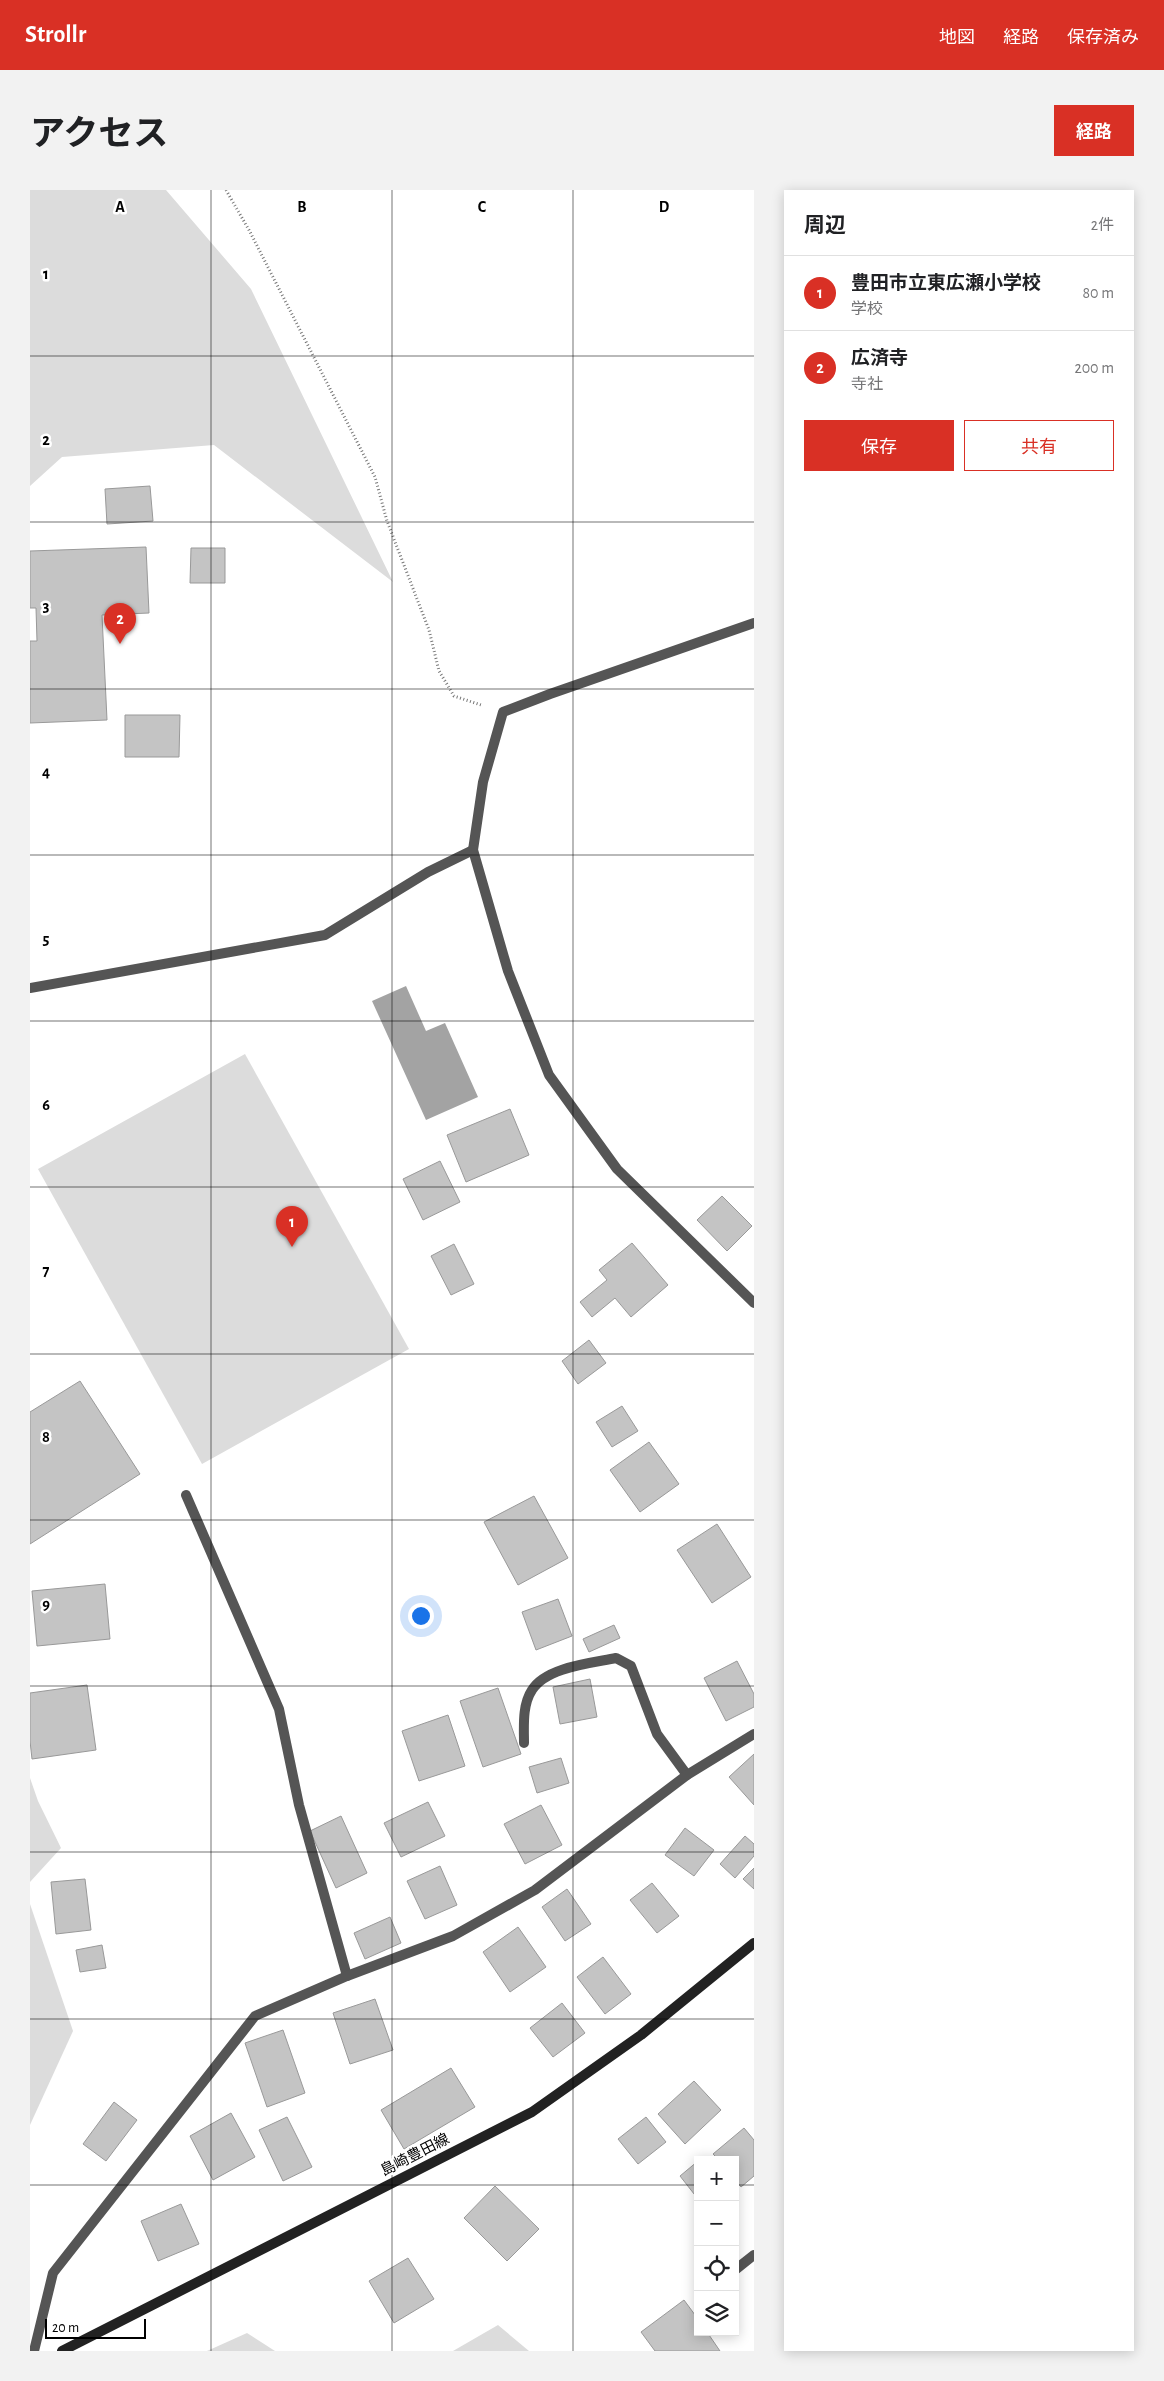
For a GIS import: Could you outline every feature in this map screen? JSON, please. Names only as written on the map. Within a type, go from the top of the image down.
[{"type":"main road","name":"島崎豊田線","points":[[62,2351],[532,2112],[641,2035],[754,1943]]},
{"type":"street","points":[[754,623],[503,712],[483,782],[473,850],[508,971],[549,1075],[617,1169],[754,1303]]},
{"type":"street","points":[[30,988],[325,935],[428,872],[473,850]]},
{"type":"street","points":[[186,1495],[279,1709],[298,1805],[347,1976]]},
{"type":"street","points":[[524,1743],[525,1712],[531,1690],[545,1676],[583,1664],[616,1658],[630,1666],[656,1734],[687,1775]]},
{"type":"street","points":[[34,2351],[53,2273],[254,2016],[347,1976],[453,1936],[535,1890],[687,1775],[754,1734]]},
{"type":"street","points":[[739,2267],[754,2255]]},
{"type":"path","points":[[226,190],[249,230],[376,477],[387,521],[428,630],[439,671],[445,683],[454,696],[503,712]]},
{"type":"shaded area","points":[[30,190],[166,190],[251,289],[393,582],[214,445],[62,457],[30,486]]},
{"type":"shaded area","points":[[406,986],[426,1031],[445,1023],[478,1097],[426,1120],[372,1001]]},
{"type":"shaded area","points":[[245,1054],[409,1349],[202,1464],[38,1169]]},
{"type":"shaded area","points":[[30,1778],[38,1801],[61,1848],[30,1882]]},
{"type":"shaded area","points":[[30,1904],[73,2031],[30,2125]]},
{"type":"shaded area","points":[[498,2325],[529,2351],[453,2351]]},
{"type":"shaded area","points":[[247,2333],[275,2351],[207,2351]]},
{"type":"building","points":[[150,486],[153,521],[107,524],[105,489]]},
{"type":"building","points":[[146,547],[149,613],[102,615],[107,720],[30,723],[30,641],[37,641],[36,608],[30,608],[30,551]]},
{"type":"building","points":[[191,548],[225,548],[225,583],[190,583]]},
{"type":"building","points":[[125,715],[180,715],[179,757],[125,757]]},
{"type":"building","points":[[510,1109],[529,1155],[466,1182],[447,1135]]},
{"type":"building","points":[[440,1161],[460,1202],[423,1220],[403,1179]]},
{"type":"building","points":[[722,1196],[752,1226],[727,1251],[697,1220]]},
{"type":"building","points":[[632,1243],[668,1285],[631,1317],[615,1298],[592,1317],[580,1302],[607,1280],[599,1270]]},
{"type":"building","points":[[454,1244],[474,1284],[451,1295],[431,1256]]},
{"type":"building","points":[[589,1340],[606,1363],[578,1384],[562,1361]]},
{"type":"building","points":[[80,1381],[140,1474],[30,1544],[30,1412]]},
{"type":"building","points":[[622,1406],[638,1431],[612,1447],[596,1422]]},
{"type":"building","points":[[649,1442],[679,1484],[640,1512],[610,1470]]},
{"type":"building","points":[[534,1496],[568,1558],[518,1585],[484,1522]]},
{"type":"building","points":[[717,1524],[751,1577],[712,1603],[677,1550]]},
{"type":"building","points":[[105,1584],[110,1639],[37,1646],[32,1591]]},
{"type":"building","points":[[558,1599],[572,1636],[536,1650],[522,1612]]},
{"type":"building","points":[[614,1625],[620,1638],[589,1652],[583,1639]]},
{"type":"building","points":[[737,1661],[754,1694],[754,1707],[726,1721],[704,1678]]},
{"type":"building","points":[[590,1679],[597,1717],[560,1724],[553,1687]]},
{"type":"building","points":[[87,1685],[96,1750],[32,1759],[30,1693]]},
{"type":"building","points":[[498,1688],[521,1754],[483,1767],[460,1701]]},
{"type":"building","points":[[448,1715],[465,1766],[419,1781],[402,1731]]},
{"type":"building","points":[[754,1754],[754,1805],[729,1777]]},
{"type":"building","points":[[561,1758],[569,1783],[537,1793],[529,1767]]},
{"type":"building","points":[[428,1802],[445,1836],[401,1857],[384,1823]]},
{"type":"building","points":[[541,1805],[562,1845],[525,1864],[504,1824]]},
{"type":"building","points":[[341,1816],[367,1873],[336,1888],[310,1831]]},
{"type":"building","points":[[685,1828],[714,1850],[694,1876],[665,1855]]},
{"type":"building","points":[[745,1836],[754,1844],[754,1856],[735,1878],[720,1864]]},
{"type":"building","points":[[440,1866],[457,1905],[425,1919],[407,1881]]},
{"type":"building","points":[[754,1868],[754,1889],[743,1879]]},
{"type":"building","points":[[85,1879],[91,1930],[56,1934],[51,1882]]},
{"type":"building","points":[[652,1883],[679,1916],[657,1933],[630,1900]]},
{"type":"building","points":[[567,1889],[591,1924],[565,1941],[542,1907]]},
{"type":"building","points":[[390,1917],[401,1943],[365,1959],[354,1933]]},
{"type":"building","points":[[518,1927],[546,1967],[510,1992],[483,1952]]},
{"type":"building","points":[[102,1945],[106,1968],[80,1972],[76,1950]]},
{"type":"building","points":[[603,1957],[631,1994],[605,2014],[577,1977]]},
{"type":"building","points":[[375,1999],[393,2050],[350,2064],[333,2013]]},
{"type":"building","points":[[562,2003],[585,2033],[553,2057],[530,2028]]},
{"type":"building","points":[[283,2030],[305,2093],[267,2107],[245,2043]]},
{"type":"building","points":[[451,2068],[475,2107],[404,2149],[381,2110]]},
{"type":"building","points":[[694,2081],[721,2110],[685,2144],[658,2114]]},
{"type":"building","points":[[114,2102],[137,2120],[106,2161],[83,2144]]},
{"type":"building","points":[[231,2113],[255,2157],[213,2180],[190,2136]]},
{"type":"building","points":[[287,2117],[312,2167],[283,2181],[259,2130]]},
{"type":"building","points":[[646,2117],[666,2142],[638,2164],[618,2139]]},
{"type":"building","points":[[744,2128],[754,2140],[754,2176],[741,2187],[739,2184],[739,2156],[715,2156],[713,2154]]},
{"type":"building","points":[[694,2164],[694,2194],[680,2176]]},
{"type":"building","points":[[495,2186],[539,2229],[507,2261],[464,2218]]},
{"type":"building","points":[[181,2204],[199,2244],[158,2261],[141,2221]]},
{"type":"building","points":[[408,2258],[434,2299],[394,2323],[369,2281]]},
{"type":"building","points":[[684,2300],[694,2314],[694,2336],[710,2336],[720,2351],[655,2351],[641,2332]]},
{"type":"place","name":"広済寺","points":[[120,644]]},
{"type":"place","name":"豊田市立東広瀬小学校","points":[[292,1247]]}]
